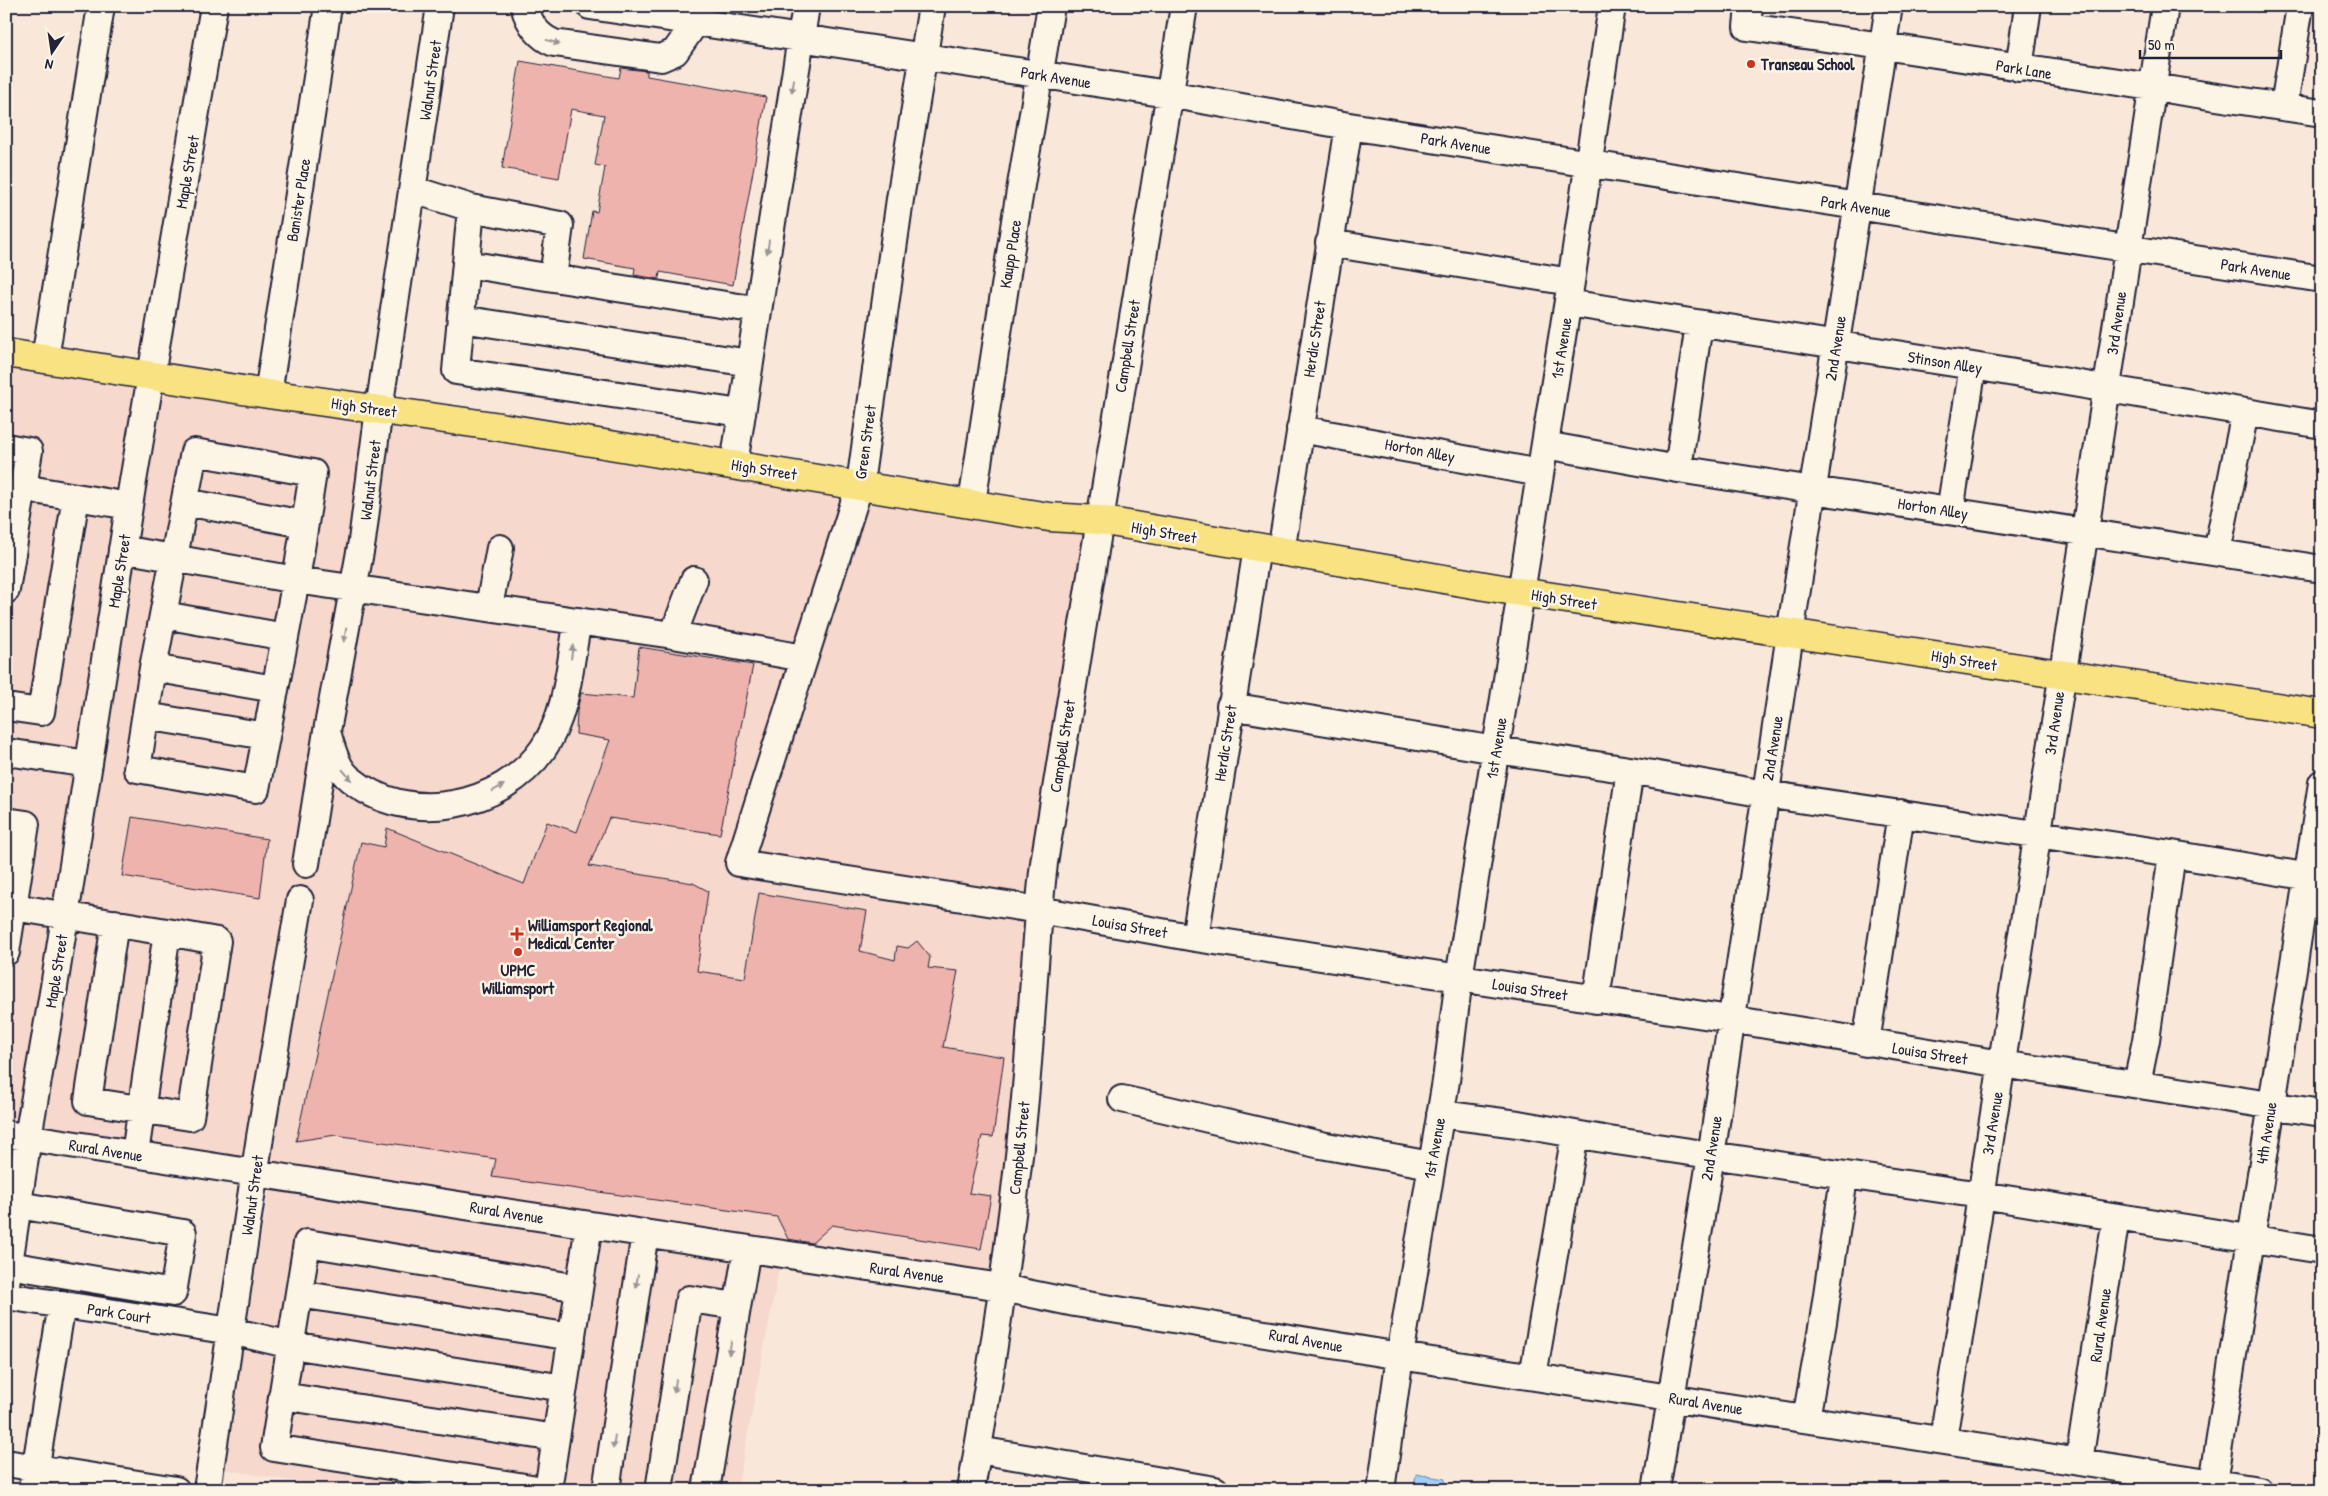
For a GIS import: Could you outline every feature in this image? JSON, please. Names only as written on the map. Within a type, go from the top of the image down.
[{"type":"main road","name":"High Street","points":[[6,353],[734,464],[1049,517],[1099,520],[1520,592],[2322,714]]},
{"type":"street","points":[[44,359],[101,6]]},
{"type":"street","name":"Maple Street","points":[[8,1275],[18,1205],[17,1135],[65,914],[129,506],[214,6]]},
{"type":"street","name":"Banister Place","points":[[268,394],[328,6]]},
{"type":"street","name":"Walnut Street","points":[[306,864],[327,731],[362,541],[379,409],[414,190],[440,6]]},
{"type":"street","points":[[524,6],[534,28],[543,38],[554,43],[661,58],[675,52],[691,16]]},
{"type":"street","name":"Park Avenue","points":[[590,6],[691,16],[801,38],[1168,94],[1349,126],[2322,279]]},
{"type":"street","points":[[734,464],[806,6]]},
{"type":"street","name":"Green Street","points":[[739,863],[860,484],[900,199],[932,6]]},
{"type":"street","name":"Kaupp Place","points":[[972,503],[1015,221],[1051,6]]},
{"type":"street","name":"Campbell Street","points":[[971,1490],[1003,1288],[1023,1117],[1039,910],[1055,788],[1184,6]]},
{"type":"street","name":"1st Avenue","points":[[1380,1490],[1520,592],[1570,293],[1612,6]]},
{"type":"street","name":"Park Lane","points":[[1749,6],[1747,28],[1883,46],[2322,113]]},
{"type":"street","name":"2nd Avenue","points":[[1656,1490],[1710,1156],[1889,6]]},
{"type":"street","points":[[2019,68],[2028,6]]},
{"type":"street","name":"3rd Avenue","points":[[1943,1440],[2165,6]]},
{"type":"street","points":[[2284,106],[2300,6]]},
{"type":"street","name":"Herdic Street","points":[[1195,938],[1230,706],[1300,429],[1349,126]]},
{"type":"street","points":[[414,190],[471,208],[560,225],[553,278]]},
{"type":"street","points":[[471,208],[456,371],[741,413]]},
{"type":"street","name":"Stinson Alley","points":[[1330,243],[1570,293],[1699,324],[1973,366],[2322,424]]},
{"type":"street","points":[[466,264],[758,310]]},
{"type":"street","points":[[461,319],[750,363]]},
{"type":"street","points":[[1678,469],[1699,324]]},
{"type":"street","points":[[1950,511],[1973,366]]},
{"type":"street","points":[[2217,552],[2245,412]]},
{"type":"street","name":"Horton Alley","points":[[1300,429],[1540,473]]},
{"type":"street","name":"Horton Alley","points":[[1545,445],[1678,469],[2322,569]]},
{"type":"street","points":[[6,447],[29,451],[6,590]]},
{"type":"street","points":[[194,452],[312,473],[296,580],[256,790],[137,770],[153,668],[185,502],[194,452]]},
{"type":"street","points":[[23,488],[129,506]]},
{"type":"street","points":[[6,707],[41,712],[76,497]]},
{"type":"street","points":[[185,502],[304,524]]},
{"type":"street","points":[[489,607],[500,548]]},
{"type":"street","points":[[122,549],[296,580],[673,635],[804,658]]},
{"type":"street","points":[[673,635],[694,580]]},
{"type":"street","points":[[164,615],[285,637]]},
{"type":"street","points":[[327,731],[335,758],[349,779],[369,791],[397,803],[427,806],[456,805],[484,795],[521,773],[544,747],[562,709],[578,621]]},
{"type":"street","points":[[153,668],[275,689]]},
{"type":"street","points":[[1230,706],[1630,770],[1766,794],[2172,854],[2314,878]]},
{"type":"street","points":[[146,716],[266,736]]},
{"type":"street","points":[[6,752],[89,764]]},
{"type":"street","points":[[1596,1000],[1630,770]]},
{"type":"street","name":"4th Avenue","points":[[2213,1483],[2271,1106],[2314,878],[2322,783]]},
{"type":"street","points":[[1866,1042],[1901,813]]},
{"type":"street","points":[[6,821],[26,824],[6,952]]},
{"type":"street","points":[[2137,1084],[2146,1040],[2172,854]]},
{"type":"street","name":"Louisa Street","points":[[739,863],[1039,910],[1195,938],[1730,1019],[2322,1114]]},
{"type":"street","name":"Walnut Street","points":[[207,1490],[255,1174],[300,900]]},
{"type":"street","points":[[13,907],[65,914],[218,941],[190,1117],[88,1100],[115,923]]},
{"type":"street","points":[[135,1154],[167,932]]},
{"type":"street","points":[[1122,1099],[1321,1145],[1431,1165]]},
{"type":"street","points":[[1440,1114],[1518,1124],[1844,1177],[1980,1195],[2322,1250]]},
{"type":"street","points":[[1533,1376],[1575,1134]]},
{"type":"street","name":"Rural Avenue","points":[[17,1135],[255,1174],[1003,1288],[1075,1303],[1400,1356],[2259,1490]]},
{"type":"street","points":[[1806,1420],[1823,1322],[1844,1177]]},
{"type":"street","points":[[8,1275],[173,1293],[183,1233],[18,1205]]},
{"type":"street","name":"Rural Avenue","points":[[2079,1462],[2116,1217]]},
{"type":"street","points":[[580,1288],[307,1243],[274,1448],[546,1490],[556,1438],[580,1288],[589,1225]]},
{"type":"street","points":[[606,1490],[644,1233]]},
{"type":"street","points":[[706,1490],[747,1249]]},
{"type":"street","points":[[299,1294],[572,1336]]},
{"type":"street","name":"Park Court","points":[[6,1296],[231,1331],[290,1345],[564,1388]]},
{"type":"street","points":[[659,1490],[689,1300],[737,1306]]},
{"type":"street","points":[[33,1479],[62,1304]]},
{"type":"street","points":[[282,1396],[556,1438]]},
{"type":"street","points":[[978,1450],[1182,1487],[1215,1490]]},
{"type":"street","points":[[6,1463],[33,1479],[176,1490]]},
{"type":"shaded area","name":"Williamsport Regional Medical Center","points":[[6,363],[1089,533],[995,1277],[784,1243],[737,1490],[346,1490],[222,1469],[274,1162],[6,1123]]},
{"type":"water","points":[[1416,1474],[1445,1479],[1444,1490],[1414,1488]]},
{"type":"building","points":[[520,61],[619,78],[621,68],[647,71],[647,76],[766,97],[733,285],[660,272],[659,279],[634,275],[635,268],[584,259],[592,211],[597,212],[605,167],[595,165],[604,115],[571,109],[559,178],[502,168]]},
{"type":"building","name":"UPMC Williamsport","points":[[639,647],[753,665],[720,834],[609,818],[589,866],[693,883],[708,891],[697,971],[745,978],[759,893],[867,911],[860,951],[895,960],[897,946],[908,948],[917,941],[930,957],[928,968],[958,971],[943,1047],[1004,1057],[993,1137],[982,1136],[969,1193],[991,1196],[981,1249],[832,1225],[812,1243],[788,1239],[777,1217],[492,1177],[496,1159],[336,1135],[296,1141],[361,842],[384,847],[387,828],[524,884],[547,822],[577,832],[610,740],[576,734],[577,711],[581,693],[633,698]]},
{"type":"building","points":[[132,817],[267,839],[260,898],[122,876]]},
{"type":"place","name":"Transeau School","points":[[1751,64]]},
{"type":"place","name":"Williamsport Regional Medical Center","points":[[517,934]]},
{"type":"place","name":"UPMC Williamsport","points":[[518,952]]}]
